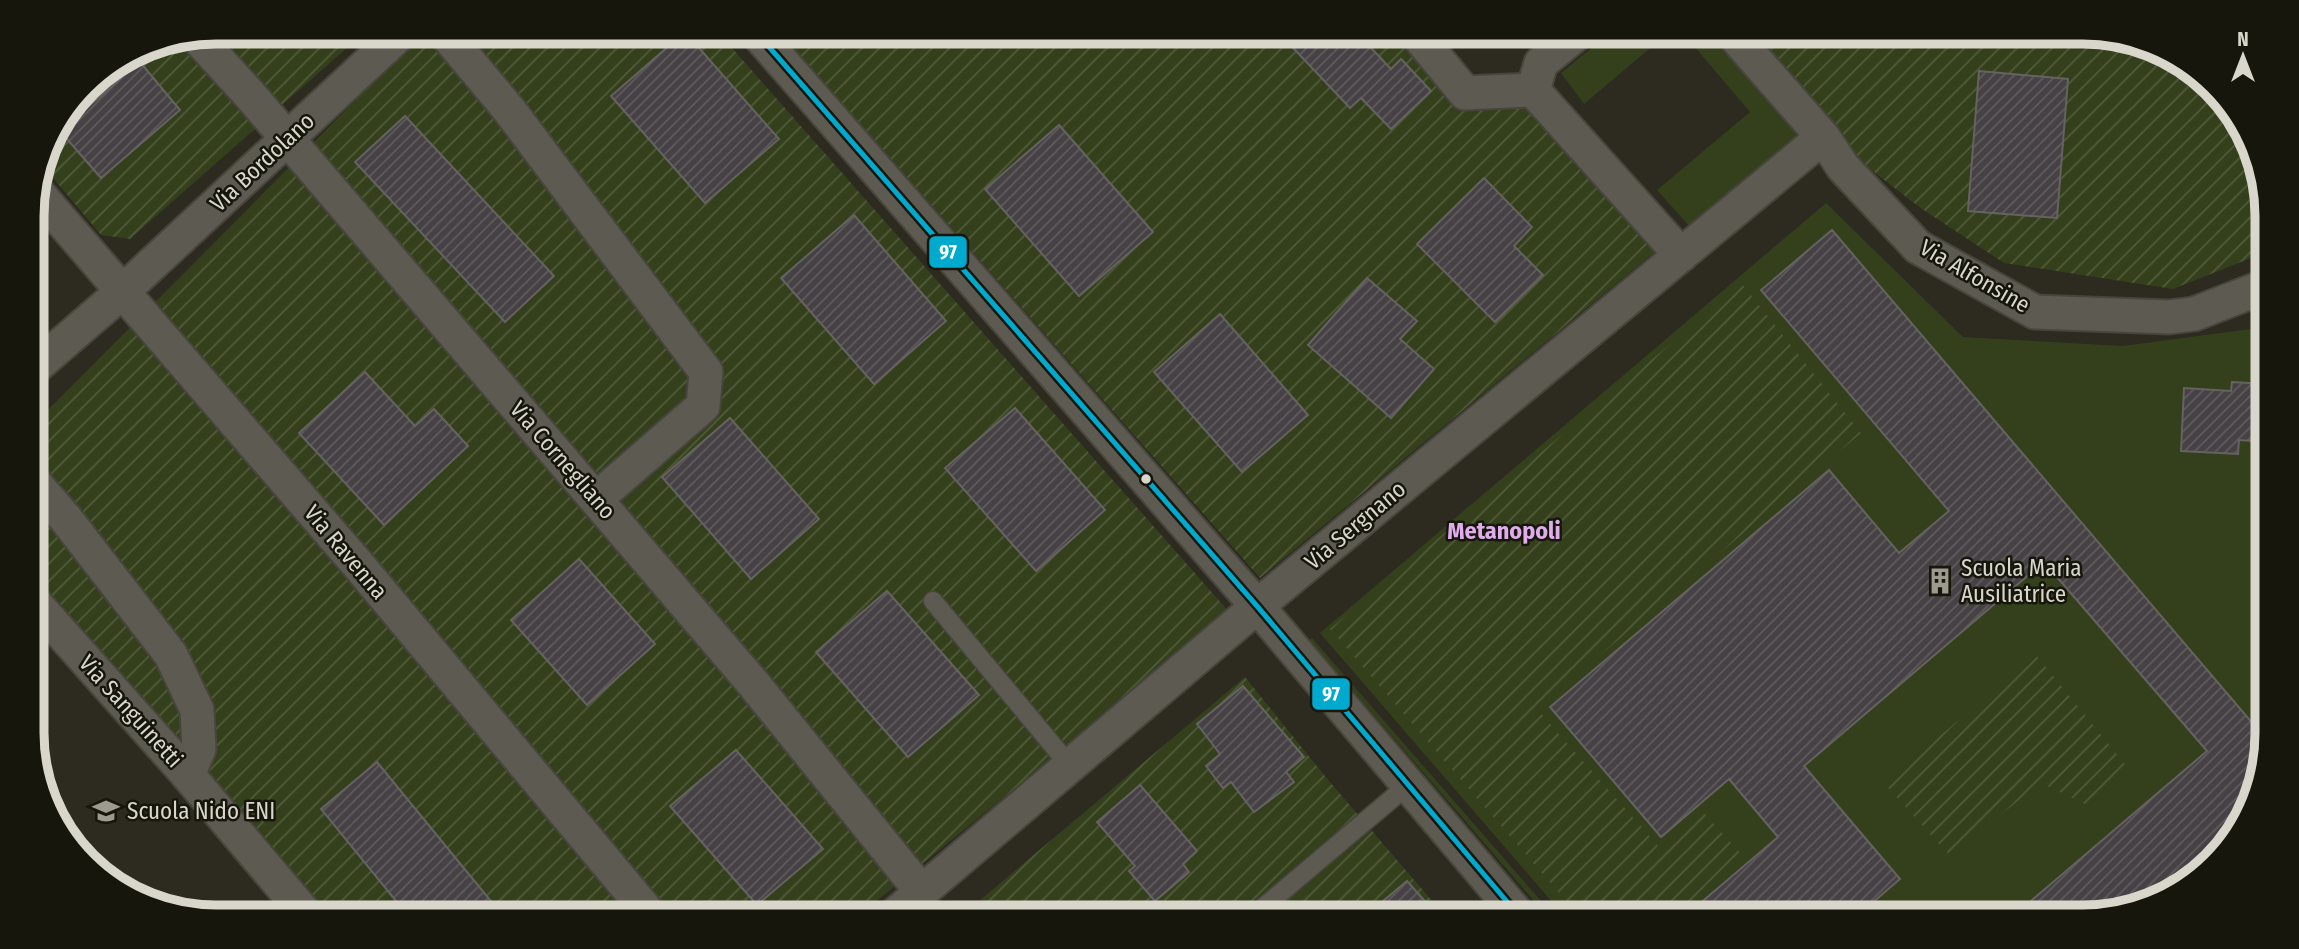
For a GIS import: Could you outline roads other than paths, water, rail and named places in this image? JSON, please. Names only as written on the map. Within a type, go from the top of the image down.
[{"type":"street","name":"Via Cornegliano","points":[[203,44],[752,682],[922,891]]},
{"type":"street","name":"Via Bordolano","points":[[44,359],[122,292],[389,44]]},
{"type":"street","points":[[454,44],[510,111],[705,372],[703,406],[596,499]]},
{"type":"street","points":[[766,44],[1257,606],[1510,905]]},
{"type":"street","points":[[1425,44],[1465,93],[1533,90]]},
{"type":"street","points":[[1533,90],[1541,63],[1564,44]]},
{"type":"street","name":"Via Alfonsine","points":[[1742,44],[1823,137],[1843,167],[1918,247],[2035,312],[2169,317],[2194,314],[2255,290]]},
{"type":"street","points":[[1533,90],[1681,255]]},
{"type":"street","name":"Via Sergnano","points":[[906,905],[1257,606],[1823,137]]},
{"type":"street","name":"Via Ravenna","points":[[44,201],[352,557],[642,905]]},
{"type":"street","points":[[44,494],[171,655],[197,710],[199,749],[188,775]]},
{"type":"street","name":"Via Sanguinetti","points":[[44,613],[188,775],[297,905]]},
{"type":"lane","points":[[933,601],[1070,766]]},
{"type":"lane","points":[[1266,905],[1408,785]]},
{"type":"place","name":"Scuola Maria Ausiliatrice","points":[[1940,581]]},
{"type":"place","name":"Scuola Nido ENI","points":[[106,811]]},
{"type":"district","name":"Metanopoli","points":[[1504,531]]}]
